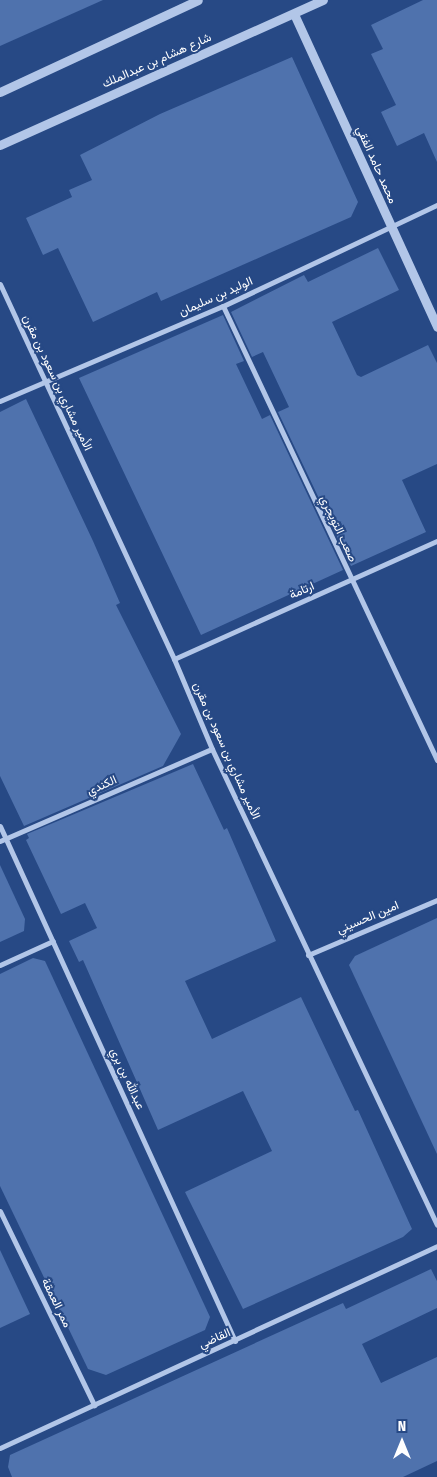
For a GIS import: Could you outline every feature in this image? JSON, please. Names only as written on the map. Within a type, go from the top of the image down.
[{"type":"street","points":[[0,92],[198,0]]},
{"type":"street","name":"شارع هشام بن عبدالملك","points":[[0,146],[323,0]]},
{"type":"street","name":"محمد حامد الفقي","points":[[294,14],[437,327]]},
{"type":"street","name":"الوليد بن سليمان","points":[[0,401],[222,306],[437,205]]},
{"type":"street","name":"الأمير مشاري بن سعود بن مقرن","points":[[0,284],[308,955],[437,1225]]},
{"type":"street","name":"صعب التويجري","points":[[222,306],[437,760]]},
{"type":"street","name":"ارتامة","points":[[174,660],[437,541]]},
{"type":"street","name":"الكندي","points":[[3,840],[212,748]]},
{"type":"street","name":"عبدالله بن بري","points":[[0,826],[3,840],[53,941],[235,1341]]},
{"type":"street","name":"امين الحسيني","points":[[308,955],[437,900]]},
{"type":"street","points":[[0,965],[53,941]]},
{"type":"street","name":"ممر العمقة","points":[[0,1210],[94,1405]]},
{"type":"street","name":"القاضي","points":[[0,1448],[437,1246]]},
{"type":"building","points":[[0,0],[103,0],[0,46]]},
{"type":"building","points":[[423,0],[437,0],[437,162],[424,133],[397,146],[381,112],[396,105],[371,54],[383,49],[371,25]]},
{"type":"building","points":[[292,57],[358,202],[351,217],[161,301],[157,292],[93,322],[58,248],[43,255],[26,218],[72,197],[69,190],[92,180],[80,155],[160,114]]},
{"type":"building","points":[[378,248],[399,290],[332,322],[357,375],[361,377],[428,345],[437,363],[437,464],[402,480],[426,532],[351,566],[278,412],[289,407],[263,352],[252,357],[231,312],[304,275],[308,282]]},
{"type":"building","points":[[223,315],[244,361],[236,364],[262,419],[270,415],[343,570],[201,635],[79,378]]},
{"type":"building","points":[[26,399],[93,541],[120,603],[116,605],[181,734],[163,766],[24,826],[0,776],[0,412]]},
{"type":"building","points":[[193,764],[224,830],[227,828],[276,941],[185,981],[212,1039],[301,997],[355,1111],[358,1110],[412,1229],[403,1237],[243,1309],[185,1192],[272,1151],[243,1091],[158,1130],[83,960],[79,962],[69,941],[97,928],[85,903],[61,914],[26,840],[29,838],[27,834]]},
{"type":"building","points":[[0,865],[25,919],[24,931],[0,942]]},
{"type":"building","points":[[437,918],[437,1154],[349,965],[355,956]]},
{"type":"building","points":[[33,958],[45,961],[210,1317],[205,1330],[106,1375],[88,1369],[0,1186],[0,974]]},
{"type":"building","points":[[0,1250],[30,1314],[0,1328]]},
{"type":"building","points":[[431,1269],[437,1281],[437,1308],[362,1344],[381,1383],[437,1357],[437,1461],[403,1477],[12,1477],[8,1467],[10,1455],[343,1303],[346,1309]]}]
